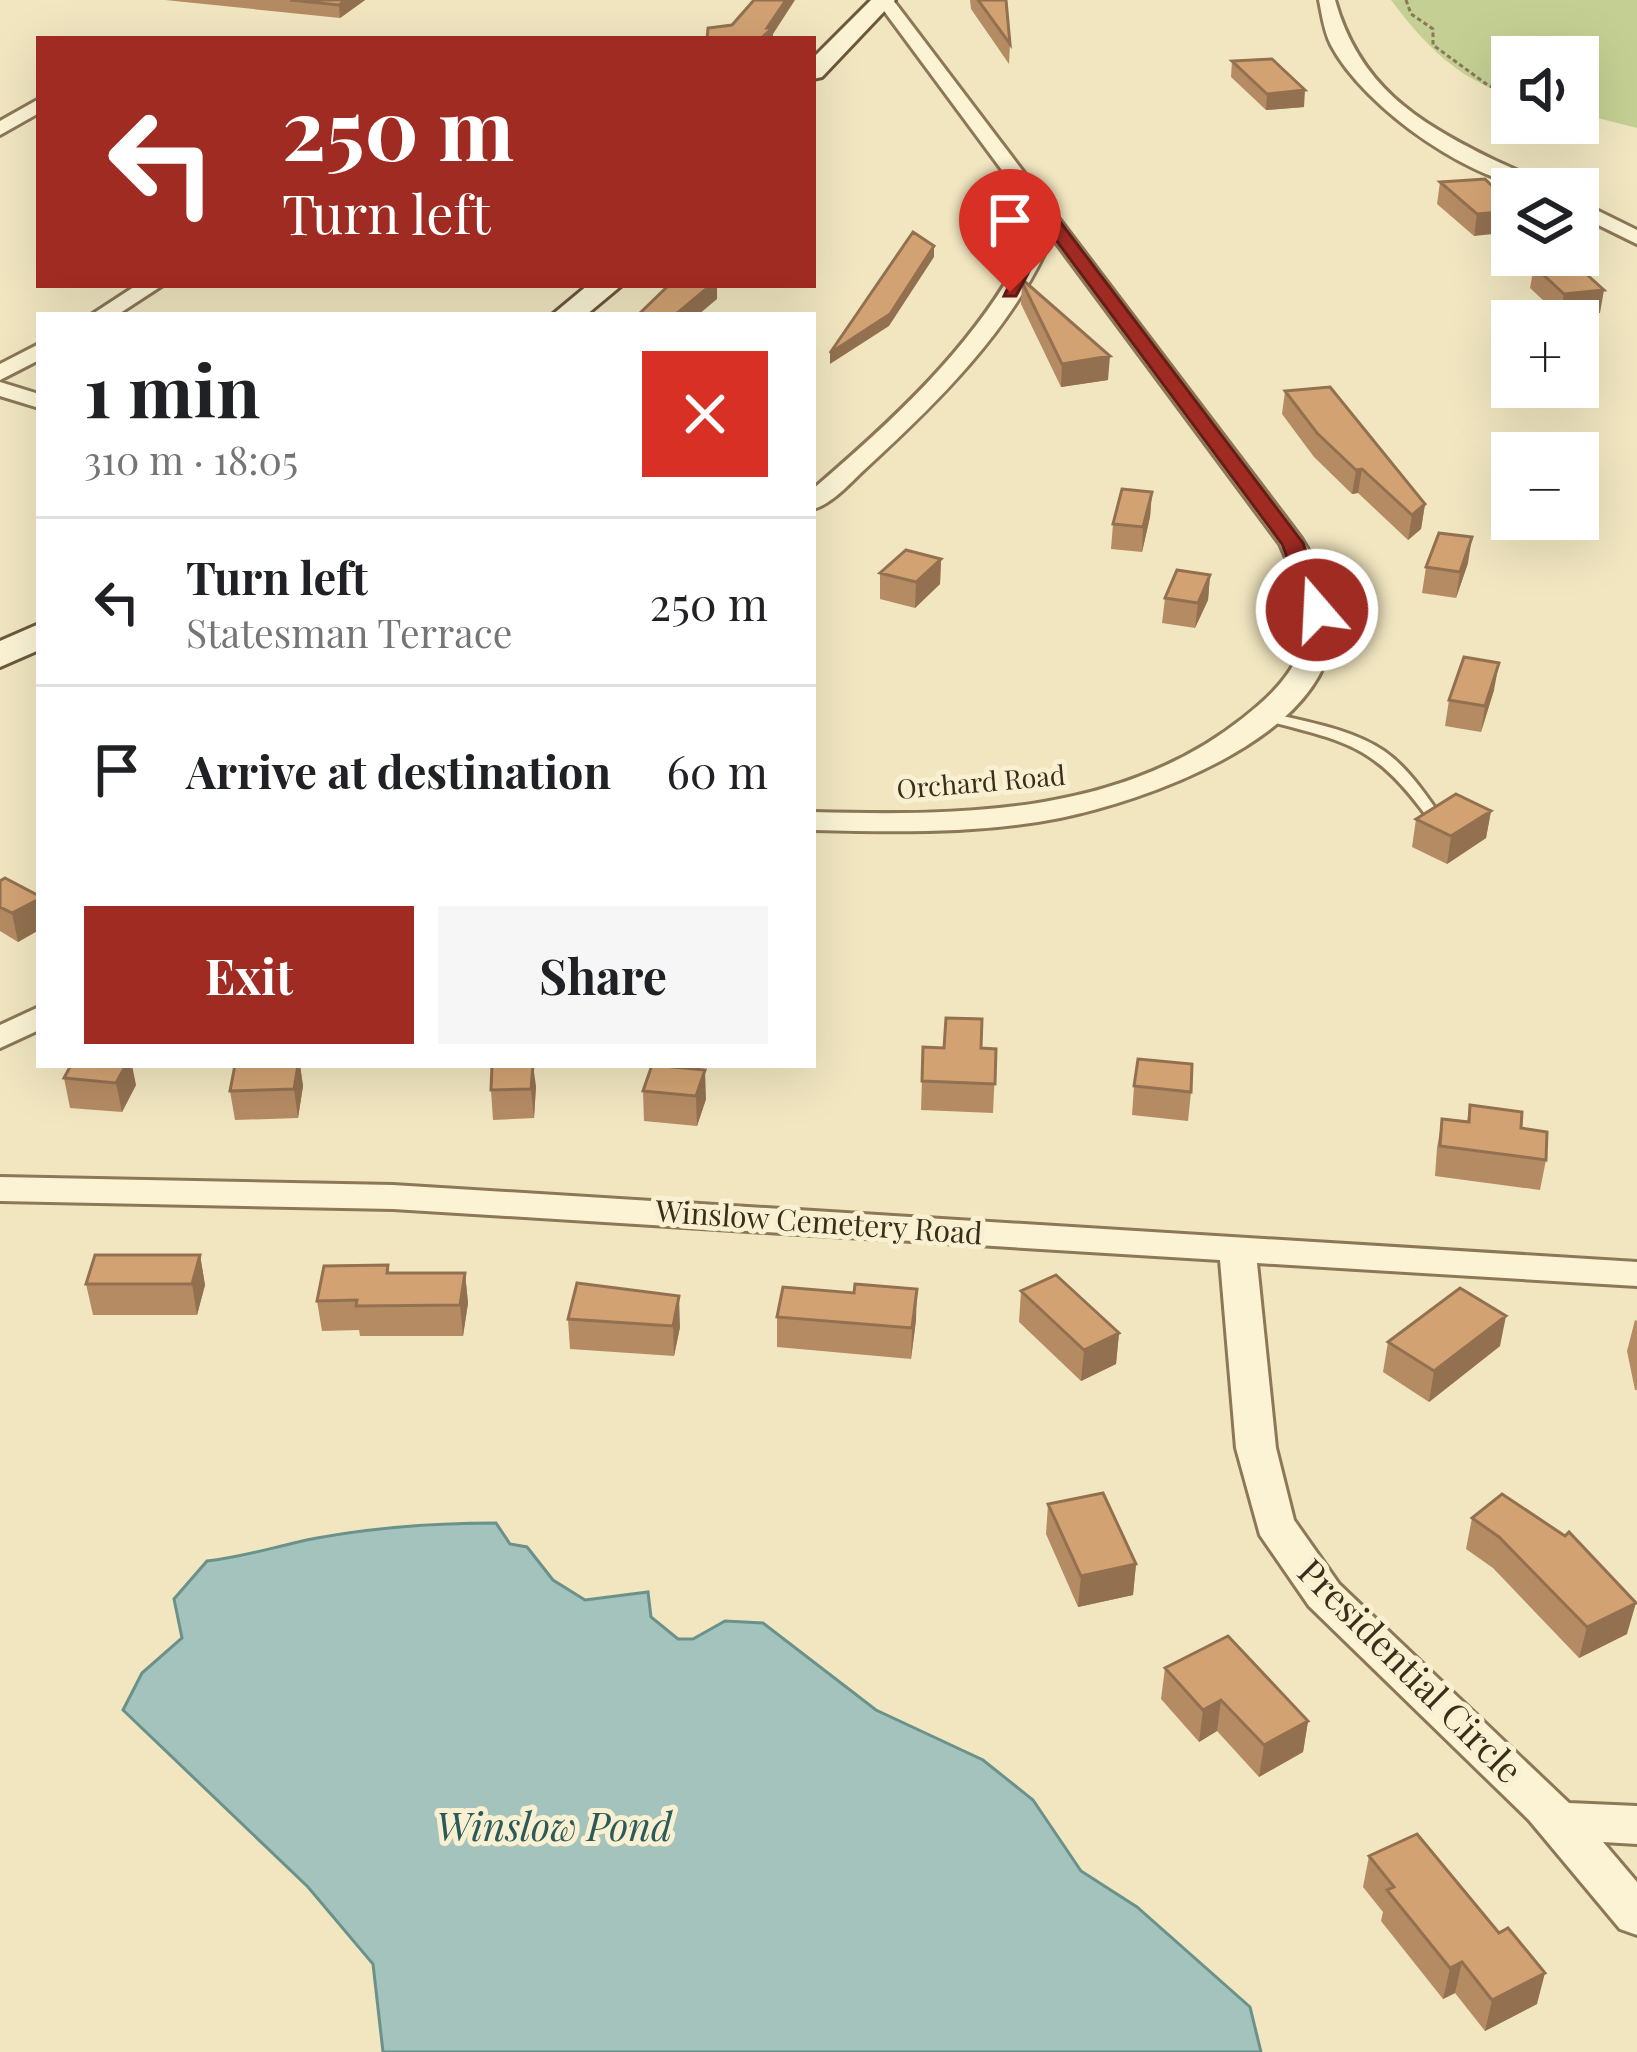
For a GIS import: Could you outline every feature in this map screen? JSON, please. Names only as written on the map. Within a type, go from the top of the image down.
[{"type":"street","points":[[816,69],[884,0]]},
{"type":"street","name":"Orchard Road","points":[[816,821],[947,822],[1081,804],[1201,760],[1265,716],[1303,678],[1316,651],[1317,610],[1292,543],[884,0]]},
{"type":"street","points":[[1327,0],[1345,55],[1386,99],[1495,168]]},
{"type":"street","points":[[0,129],[36,107]]},
{"type":"street","points":[[1599,218],[1637,238]]},
{"type":"street","points":[[816,499],[878,443],[992,320],[1041,243],[1049,219]]},
{"type":"street","points":[[106,312],[147,288]]},
{"type":"street","points":[[571,312],[603,288]]},
{"type":"street","points":[[0,373],[36,353]]},
{"type":"street","points":[[0,389],[36,400]]},
{"type":"street","points":[[0,407],[36,417]]},
{"type":"street","points":[[0,656],[36,637]]},
{"type":"street","points":[[0,1038],[36,1019]]},
{"type":"street","name":"Winslow Cemetery Road","points":[[0,1189],[393,1197],[1637,1274]]},
{"type":"street","name":"Presidential Circle","points":[[1237,1250],[1259,1468],[1274,1524],[1324,1594],[1557,1820],[1637,1915]]},
{"type":"street","points":[[1557,1820],[1637,1825]]},
{"type":"lane","points":[[1265,716],[1361,741],[1392,760],[1433,815]]},
{"type":"path","points":[[1406,0],[1411,14],[1433,29],[1432,44],[1491,87]]},
{"type":"green space","points":[[1391,0],[1637,0],[1637,128],[1599,118],[1599,36],[1491,36],[1491,88],[1459,70],[1416,31]]},
{"type":"water","name":"Winslow Pond","points":[[496,1523],[510,1544],[527,1547],[553,1580],[585,1600],[648,1592],[651,1617],[678,1639],[693,1639],[725,1621],[763,1623],[876,1710],[983,1760],[1033,1800],[1081,1871],[1137,1907],[1250,2007],[1261,2052],[383,2052],[373,1964],[308,1887],[123,1710],[142,1673],[182,1638],[174,1599],[207,1561],[362,1531]]},
{"type":"building","points":[[290,0],[346,0],[339,5]]},
{"type":"building","points":[[754,0],[786,0],[767,28],[773,28],[764,36],[707,36],[708,28],[732,25]]},
{"type":"building","points":[[978,0],[1006,0],[1010,44]]},
{"type":"building","points":[[1272,59],[1305,90],[1267,94],[1232,61]]},
{"type":"building","points":[[1485,179],[1491,185],[1491,213],[1477,214],[1440,182]]},
{"type":"building","points":[[913,232],[934,246],[890,314],[830,353]]},
{"type":"building","points":[[1545,276],[1588,276],[1604,290],[1564,294]]},
{"type":"building","points":[[1023,280],[1110,356],[1062,364]]},
{"type":"building","points":[[666,288],[707,288],[679,312],[641,312]]},
{"type":"building","points":[[1330,387],[1425,504],[1412,515],[1317,433],[1285,391]]},
{"type":"building","points":[[1122,489],[1152,492],[1143,527],[1113,524]]},
{"type":"building","points":[[1439,533],[1472,537],[1460,572],[1426,567]]},
{"type":"building","points":[[906,550],[941,559],[916,582],[880,573]]},
{"type":"building","points":[[1177,570],[1210,575],[1198,603],[1165,598]]},
{"type":"building","points":[[1464,657],[1499,663],[1485,706],[1449,700]]},
{"type":"building","points":[[1456,794],[1491,811],[1451,836],[1416,819]]},
{"type":"building","points":[[5,878],[36,894],[36,901],[12,913],[0,907],[0,881]]},
{"type":"building","points":[[946,1018],[982,1019],[981,1048],[996,1049],[995,1084],[922,1081],[923,1047],[944,1048]]},
{"type":"building","points":[[1138,1059],[1192,1064],[1191,1092],[1134,1086]]},
{"type":"building","points":[[69,1068],[124,1068],[116,1083],[64,1078]]},
{"type":"building","points":[[234,1068],[298,1068],[294,1089],[230,1091]]},
{"type":"building","points":[[492,1068],[533,1068],[531,1089],[491,1090]]},
{"type":"building","points":[[651,1068],[705,1070],[696,1096],[643,1091]]},
{"type":"building","points":[[1470,1105],[1522,1112],[1521,1128],[1547,1132],[1546,1160],[1440,1146],[1442,1119],[1469,1122]]},
{"type":"building","points":[[95,1255],[200,1255],[192,1284],[86,1284]]},
{"type":"building","points":[[388,1265],[387,1273],[465,1273],[460,1305],[356,1306],[357,1300],[317,1301],[324,1266]]},
{"type":"building","points":[[1056,1275],[1119,1333],[1084,1350],[1021,1291]]},
{"type":"building","points":[[577,1283],[679,1296],[673,1326],[568,1319]]},
{"type":"building","points":[[855,1284],[917,1289],[912,1328],[777,1317],[783,1287],[854,1293]]},
{"type":"building","points":[[1460,1288],[1506,1316],[1434,1371],[1388,1342]]},
{"type":"building","points":[[1103,1493],[1136,1564],[1081,1576],[1048,1504]]},
{"type":"building","points":[[1502,1494],[1565,1536],[1569,1532],[1636,1603],[1587,1627],[1499,1537],[1472,1518]]},
{"type":"building","points":[[1228,1636],[1308,1721],[1264,1745],[1221,1700],[1203,1710],[1165,1668]]},
{"type":"building","points":[[1417,1834],[1499,1933],[1508,1928],[1545,1973],[1492,2000],[1462,1962],[1450,1968],[1387,1890],[1394,1887],[1369,1856]]},
{"type":"route","points":[[1010,292],[1041,243],[1049,219],[1292,543],[1317,610]]}]
